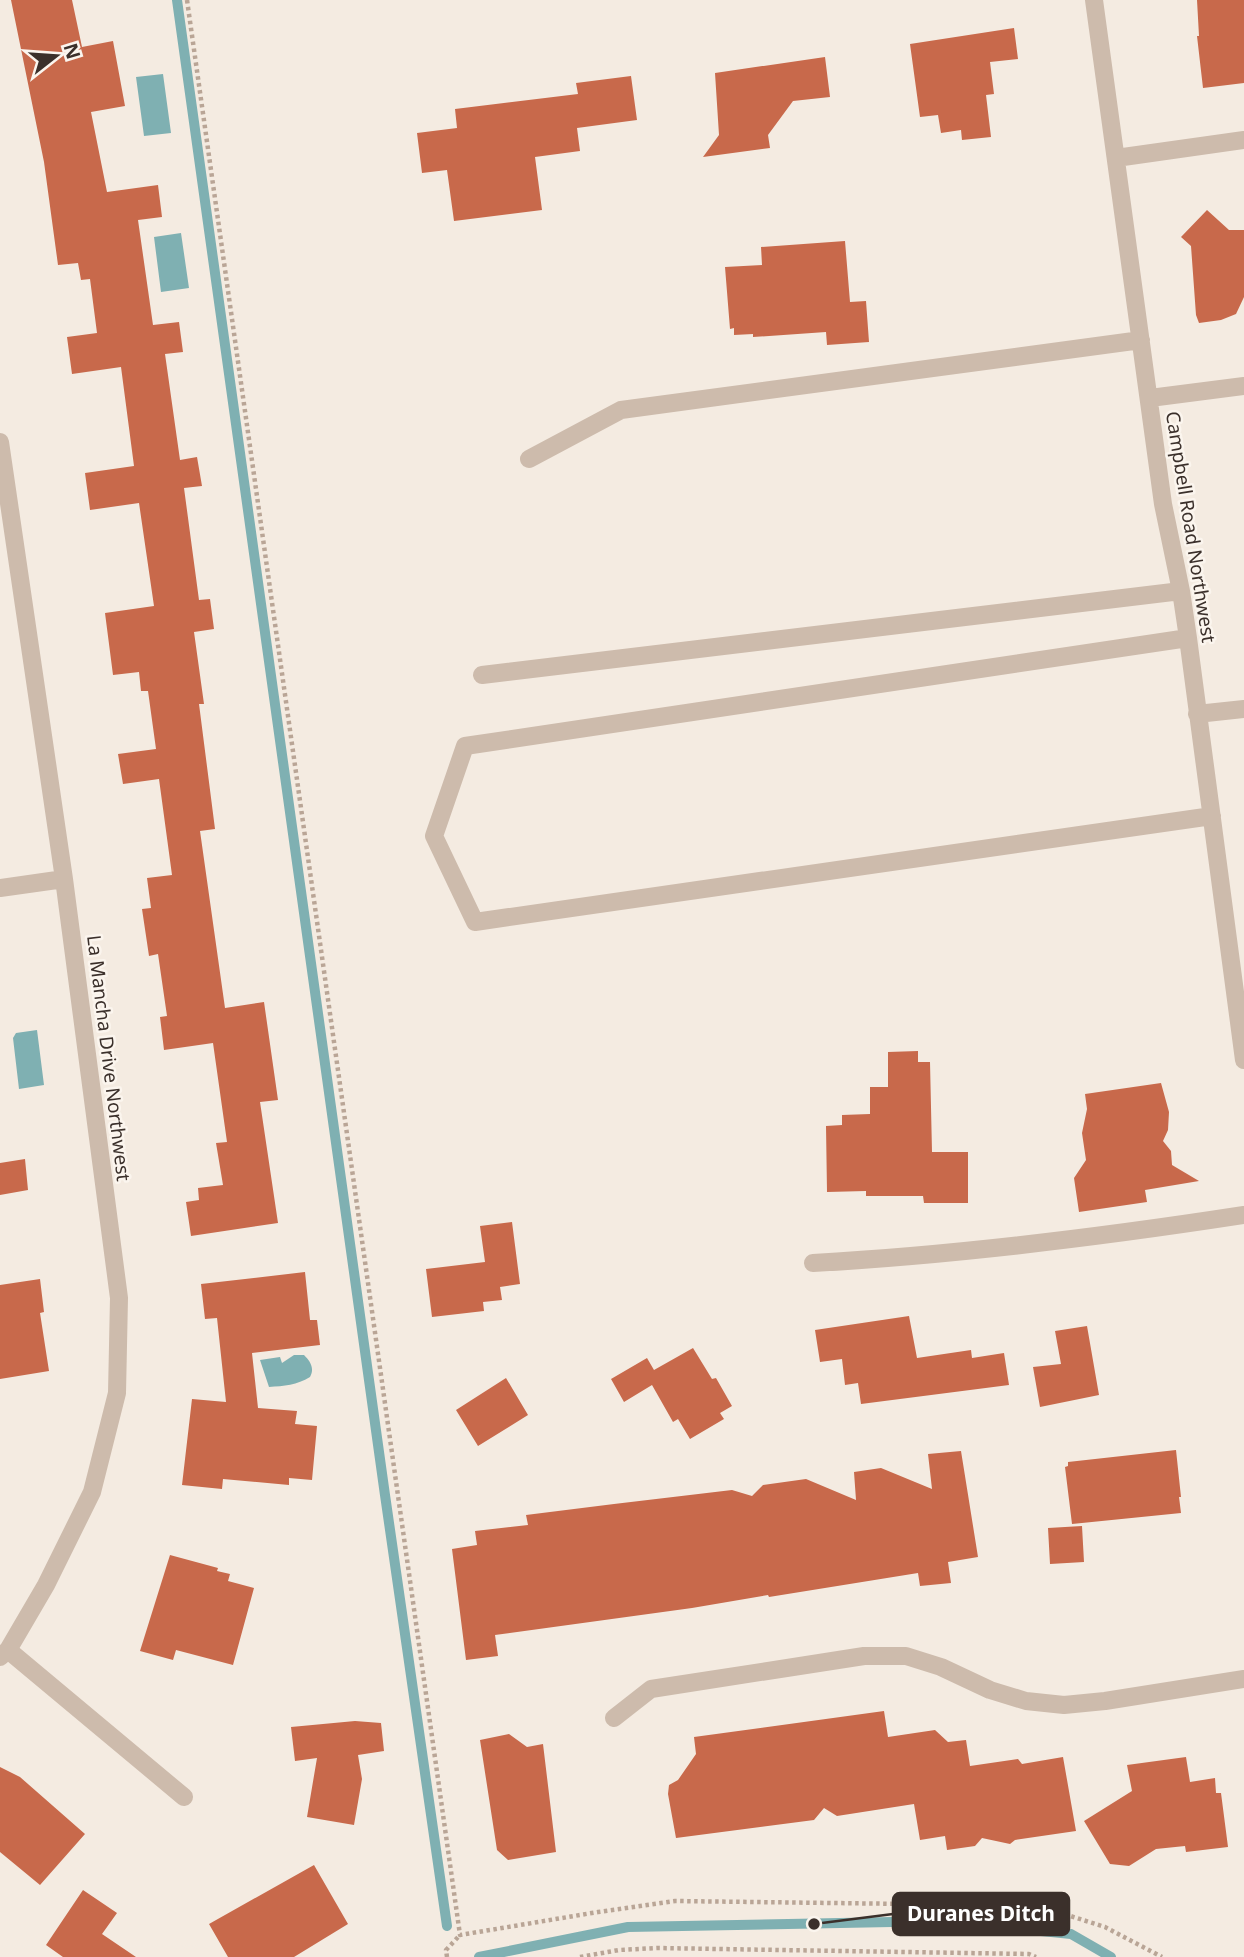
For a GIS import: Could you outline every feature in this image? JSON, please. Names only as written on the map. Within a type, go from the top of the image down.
[{"type":"street","name":"Campbell Road Northwest","points":[[1094,0],[1163,504],[1188,638],[1240,1010],[1244,1060]]},
{"type":"street","points":[[1116,158],[1244,140]]},
{"type":"street","points":[[529,460],[621,410],[1141,340]]},
{"type":"street","points":[[1150,398],[1244,386]]},
{"type":"street","name":"La Mancha Drive Northwest","points":[[0,442],[64,879],[119,1298],[117,1393],[92,1492],[46,1584],[4,1653]]},
{"type":"street","points":[[482,675],[1181,591]]},
{"type":"street","points":[[1188,638],[465,746],[434,836],[475,922],[1212,816]]},
{"type":"street","points":[[1197,714],[1244,709]]},
{"type":"street","points":[[0,888],[64,879]]},
{"type":"street","points":[[813,1263],[1139,1231],[1244,1215]]},
{"type":"street","points":[[4,1653],[184,1797]]},
{"type":"street","points":[[614,1718],[651,1689],[864,1656],[906,1656],[941,1667],[990,1690],[1026,1701],[1064,1705],[1244,1679]]},
{"type":"path","points":[[187,0],[460,1936]]},
{"type":"path","points":[[447,1957],[446,1950],[460,1936],[675,1901],[989,1905],[1061,1913],[1105,1927],[1162,1957]]},
{"type":"path","points":[[580,1957],[619,1950],[657,1948],[1029,1954],[1036,1957]]},
{"type":"water","points":[[163,74],[171,133],[144,136],[136,77]]},
{"type":"water","points":[[181,233],[189,288],[161,292],[154,237]]},
{"type":"water","points":[[37,1030],[44,1085],[19,1089],[13,1038],[16,1033]]},
{"type":"water","points":[[294,1355],[304,1355],[308,1360],[312,1368],[310,1377],[285,1386],[269,1387],[260,1360],[280,1357],[282,1363]]},
{"type":"building","points":[[11,0],[72,0],[82,47],[113,41],[125,106],[91,112],[107,192],[158,185],[162,217],[138,220],[153,325],[179,322],[183,352],[165,354],[180,460],[197,457],[202,486],[184,488],[199,600],[210,599],[214,629],[194,632],[204,704],[199,704],[215,829],[200,831],[225,1008],[264,1002],[278,1100],[260,1102],[278,1223],[191,1236],[186,1202],[199,1200],[198,1188],[223,1185],[216,1143],[227,1142],[213,1043],[164,1050],[160,1017],[167,1016],[158,954],[149,956],[142,909],[151,908],[147,878],[172,875],[159,779],[123,784],[118,754],[156,749],[148,691],[141,691],[139,672],[113,675],[105,613],[154,606],[139,503],[90,510],[85,473],[134,466],[121,367],[72,374],[67,337],[97,333],[90,279],[81,280],[78,263],[58,265],[44,162]]},
{"type":"building","points":[[1197,0],[1244,0],[1244,83],[1203,88],[1197,36]]},
{"type":"building","points":[[1014,28],[1018,59],[990,62],[994,94],[986,95],[991,137],[962,140],[961,130],[941,133],[938,115],[920,117],[910,44]]},
{"type":"building","points":[[825,57],[830,97],[793,101],[768,135],[770,148],[703,157],[719,135],[715,73]]},
{"type":"building","points":[[631,76],[637,120],[577,128],[580,151],[535,157],[542,210],[454,221],[447,170],[422,173],[417,133],[457,128],[455,109],[578,94],[576,83]]},
{"type":"building","points":[[1207,210],[1229,230],[1244,230],[1244,297],[1236,314],[1221,320],[1199,323],[1196,315],[1191,246],[1181,237]]},
{"type":"building","points":[[845,241],[850,302],[866,301],[869,342],[827,345],[826,332],[753,337],[753,334],[734,335],[734,328],[730,329],[725,267],[762,265],[761,247]]},
{"type":"building","points":[[918,1051],[918,1062],[930,1062],[932,1152],[968,1152],[968,1203],[924,1203],[923,1196],[866,1196],[866,1191],[827,1192],[826,1126],[842,1125],[842,1115],[870,1114],[870,1087],[888,1087],[888,1052]]},
{"type":"building","points":[[1161,1083],[1169,1112],[1168,1130],[1163,1141],[1171,1151],[1172,1165],[1199,1181],[1145,1190],[1147,1202],[1079,1212],[1074,1178],[1086,1160],[1082,1133],[1087,1109],[1085,1094]]},
{"type":"building","points":[[25,1159],[28,1190],[0,1195],[0,1163]]},
{"type":"building","points":[[512,1222],[520,1284],[500,1287],[502,1300],[483,1302],[484,1311],[432,1317],[426,1269],[485,1262],[480,1226]]},
{"type":"building","points":[[305,1272],[310,1320],[317,1320],[320,1345],[252,1353],[258,1408],[297,1411],[295,1424],[317,1426],[312,1480],[289,1478],[289,1485],[223,1479],[222,1489],[182,1485],[192,1399],[226,1402],[217,1318],[205,1319],[201,1284]]},
{"type":"building","points":[[40,1279],[44,1312],[40,1313],[49,1371],[0,1379],[0,1285]]},
{"type":"building","points":[[909,1316],[917,1358],[971,1350],[972,1358],[1004,1353],[1009,1385],[861,1404],[858,1383],[845,1385],[842,1359],[820,1362],[815,1330]]},
{"type":"building","points":[[1087,1326],[1099,1395],[1040,1407],[1033,1367],[1061,1364],[1055,1331]]},
{"type":"building","points":[[693,1348],[712,1379],[716,1378],[732,1406],[720,1413],[724,1419],[690,1439],[678,1419],[673,1422],[652,1385],[624,1402],[611,1379],[647,1358],[654,1370]]},
{"type":"building","points":[[506,1378],[528,1415],[478,1446],[456,1410]]},
{"type":"building","points":[[1176,1450],[1181,1513],[1072,1524],[1065,1467],[1068,1462]]},
{"type":"building","points":[[961,1451],[978,1557],[948,1562],[951,1583],[920,1586],[918,1573],[769,1597],[768,1595],[495,1635],[498,1656],[466,1660],[452,1549],[477,1545],[475,1531],[528,1525],[526,1515],[732,1490],[752,1496],[763,1485],[806,1479],[856,1500],[854,1472],[881,1468],[932,1489],[928,1454]]},
{"type":"building","points":[[1082,1526],[1084,1562],[1050,1564],[1048,1528]]},
{"type":"building","points":[[170,1555],[218,1568],[217,1571],[230,1574],[228,1581],[254,1588],[233,1665],[176,1650],[173,1660],[140,1651]]},
{"type":"building","points":[[884,1711],[888,1737],[935,1730],[948,1742],[966,1740],[970,1766],[1018,1759],[1022,1764],[1063,1757],[1076,1831],[1015,1840],[1010,1844],[982,1838],[975,1846],[947,1850],[945,1836],[920,1840],[914,1804],[837,1816],[824,1808],[814,1820],[676,1838],[668,1794],[669,1785],[678,1780],[696,1754],[694,1737]]},
{"type":"building","points":[[355,1721],[381,1723],[384,1751],[358,1755],[362,1779],[354,1825],[307,1817],[317,1758],[295,1761],[291,1727]]},
{"type":"building","points":[[509,1734],[527,1747],[543,1744],[556,1852],[508,1860],[497,1850],[480,1740]]},
{"type":"building","points":[[1186,1757],[1190,1782],[1215,1778],[1216,1793],[1221,1793],[1228,1847],[1186,1852],[1185,1846],[1156,1849],[1129,1866],[1110,1864],[1084,1821],[1132,1791],[1127,1765]]},
{"type":"building","points":[[0,1767],[20,1777],[85,1834],[40,1885],[0,1852]]},
{"type":"building","points":[[314,1865],[348,1924],[294,1957],[228,1957],[209,1924]]},
{"type":"building","points":[[83,1890],[117,1913],[102,1934],[136,1957],[63,1957],[46,1945]]},
{"type":"waterway","points":[[177,0],[447,1926]]},
{"type":"waterway","points":[[479,1957],[628,1927],[944,1921],[1071,1934],[1111,1957]]},
{"type":"place","name":"Duranes Ditch","points":[[814,1924]]}]
